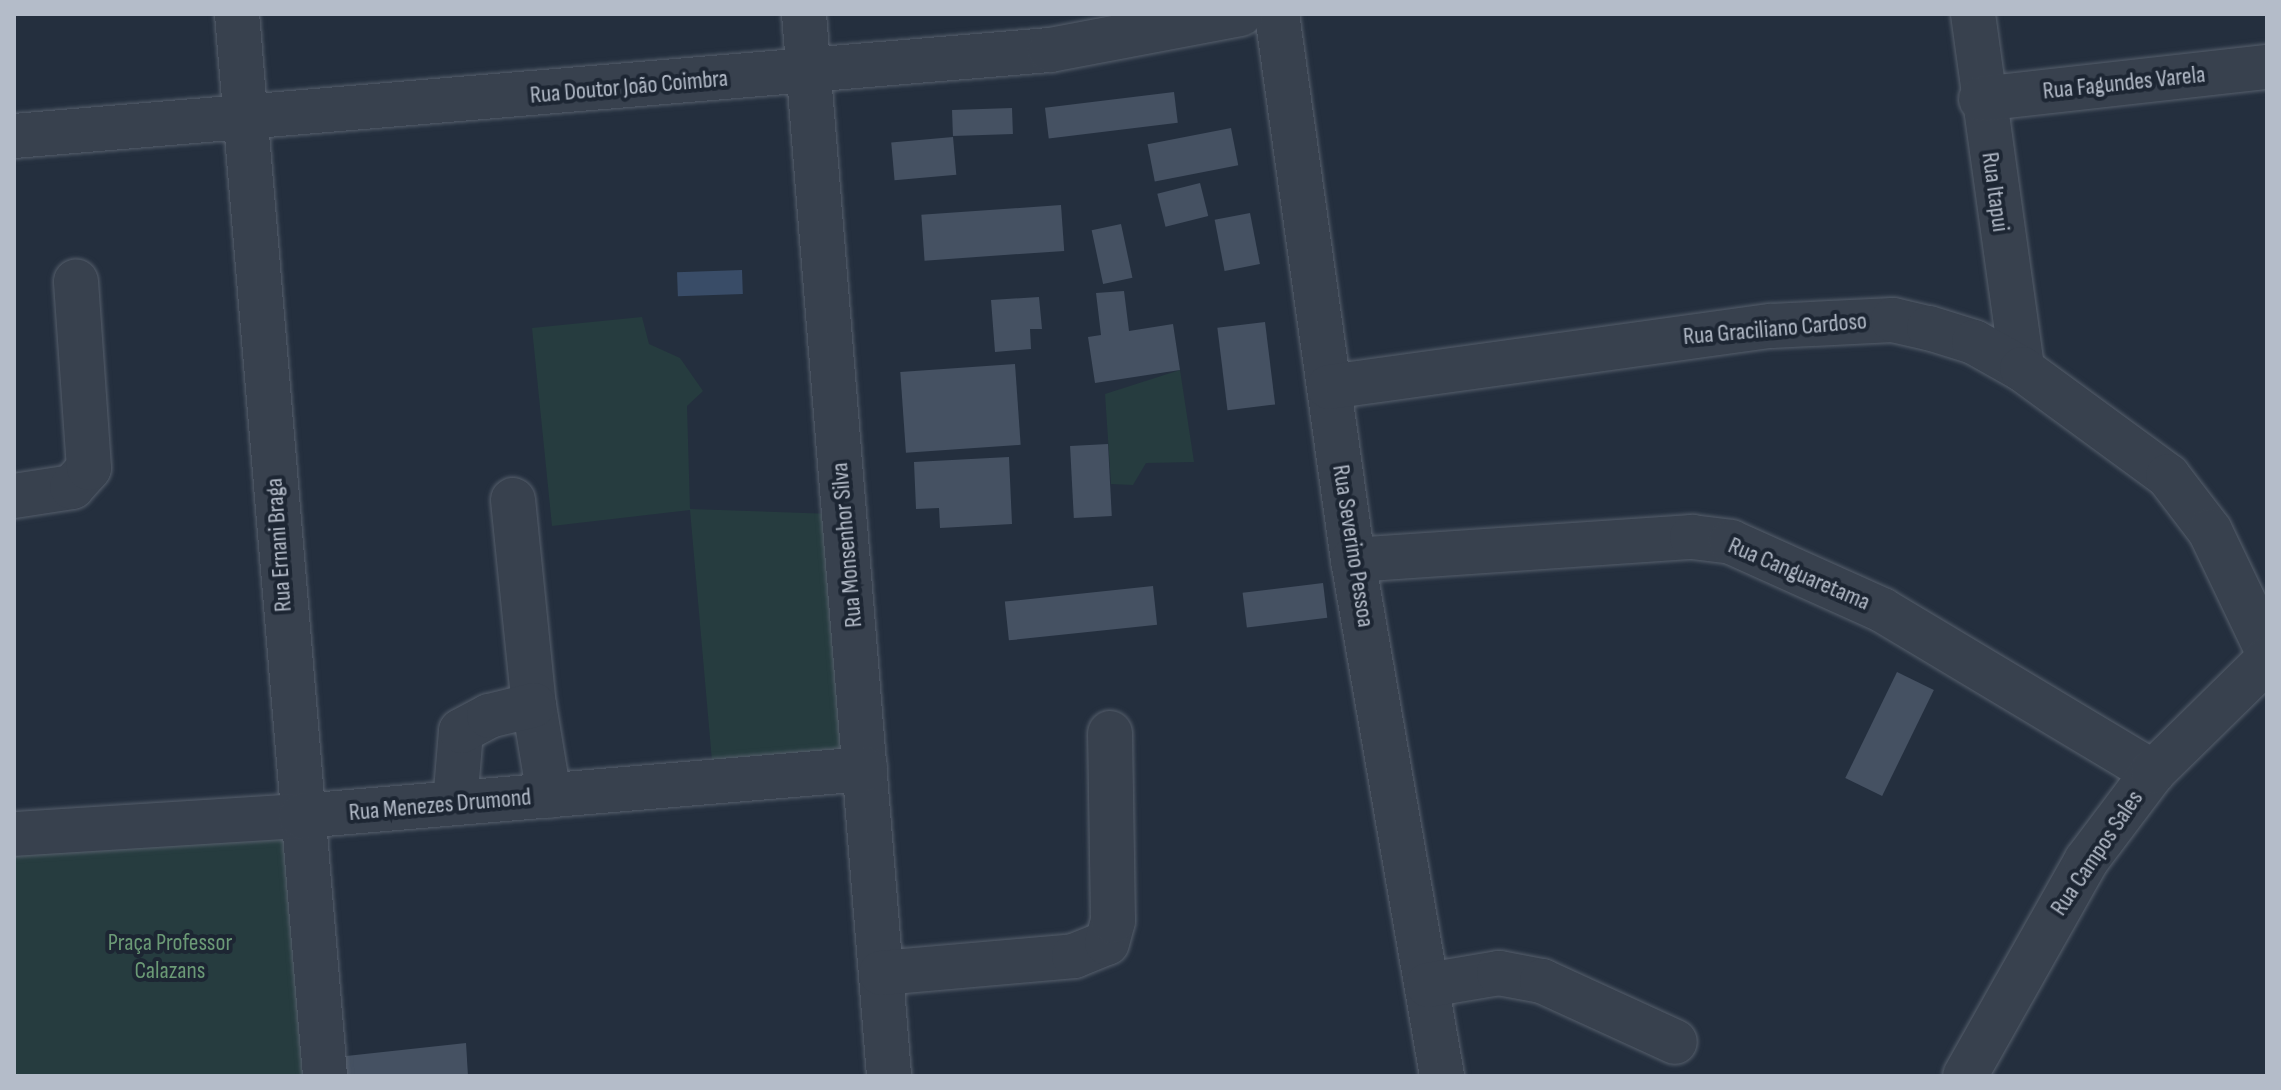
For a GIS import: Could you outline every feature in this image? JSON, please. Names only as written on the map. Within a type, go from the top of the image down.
[{"type":"street","name":"Rua Ernani Braga","points":[[237,14],[301,816],[325,1076]]},
{"type":"street","name":"Rua Monsenhor Silva","points":[[804,14],[889,1076]]},
{"type":"street","name":"Rua Doutor João Coimbra","points":[[14,136],[1050,50],[1241,14]]},
{"type":"street","name":"Rua Severino Pessoa","points":[[1277,14],[1353,560],[1442,1076]]},
{"type":"street","name":"Rua Itapui","points":[[1973,14],[1981,99],[2022,369]]},
{"type":"street","name":"Rua Fagundes Varela","points":[[1981,99],[2267,67]]},
{"type":"street","points":[[14,496],[72,487],[89,468],[76,281]]},
{"type":"street","name":"Rua Graciliano Cardoso","points":[[1329,387],[1850,319],[1893,320],[1929,328],[1974,342],[2022,369],[2168,476],[2192,502],[2230,567],[2267,650]]},
{"type":"street","points":[[513,500],[534,705],[549,796]]},
{"type":"street","name":"Rua Canguaretama","points":[[1353,560],[1692,537],[1731,542],[1882,610],[2153,772]]},
{"type":"street","name":"Rua Campos Sales","points":[[1965,1076],[2086,861],[2153,772],[2267,660]]},
{"type":"street","points":[[455,803],[461,731],[489,716],[534,705]]},
{"type":"street","points":[[881,973],[1074,956],[1107,943],[1113,921],[1110,733]]},
{"type":"street","name":"Rua Menezes Drumond","points":[[14,834],[301,816],[865,769]]},
{"type":"street","points":[[1428,985],[1499,973],[1542,981],[1675,1042]]},
{"type":"green space","points":[[642,317],[649,344],[680,358],[703,391],[687,406],[690,509],[833,514],[844,755],[712,761],[690,510],[552,526],[532,328]]},
{"type":"green space","points":[[1180,370],[1194,462],[1146,463],[1133,485],[1111,484],[1105,394]]},
{"type":"green space","name":"Praça Professor Calazans","points":[[275,833],[289,843],[314,1076],[14,1076],[14,847]]},
{"type":"water","points":[[742,270],[743,294],[678,296],[677,272]]},
{"type":"building","points":[[1174,92],[1178,123],[1049,139],[1045,108]]},
{"type":"building","points":[[1012,108],[1013,134],[953,136],[952,110]]},
{"type":"building","points":[[1231,128],[1238,165],[1155,182],[1148,144]]},
{"type":"building","points":[[953,137],[956,175],[895,180],[891,142]]},
{"type":"building","points":[[1200,183],[1208,216],[1166,227],[1157,194]]},
{"type":"building","points":[[1061,205],[1064,251],[925,261],[921,215]]},
{"type":"building","points":[[1250,213],[1260,264],[1225,271],[1215,220]]},
{"type":"building","points":[[1121,224],[1132,278],[1103,284],[1092,230]]},
{"type":"building","points":[[1124,291],[1129,331],[1173,324],[1180,370],[1095,383],[1088,337],[1101,335],[1096,293]]},
{"type":"building","points":[[1039,297],[1042,329],[1030,329],[1031,349],[995,352],[991,300]]},
{"type":"building","points":[[1265,322],[1275,404],[1227,410],[1217,328]]},
{"type":"building","points":[[1015,364],[1021,445],[906,453],[900,372]]},
{"type":"building","points":[[1108,444],[1112,516],[1074,518],[1070,446]]},
{"type":"building","points":[[1009,457],[1012,524],[940,528],[939,508],[916,509],[914,462]]},
{"type":"building","points":[[1323,583],[1327,618],[1247,628],[1243,593]]},
{"type":"building","points":[[1153,586],[1157,625],[1009,640],[1005,602]]},
{"type":"building","points":[[1897,672],[1934,690],[1882,796],[1845,778]]},
{"type":"building","points":[[466,1043],[468,1076],[339,1076],[337,1057]]}]
